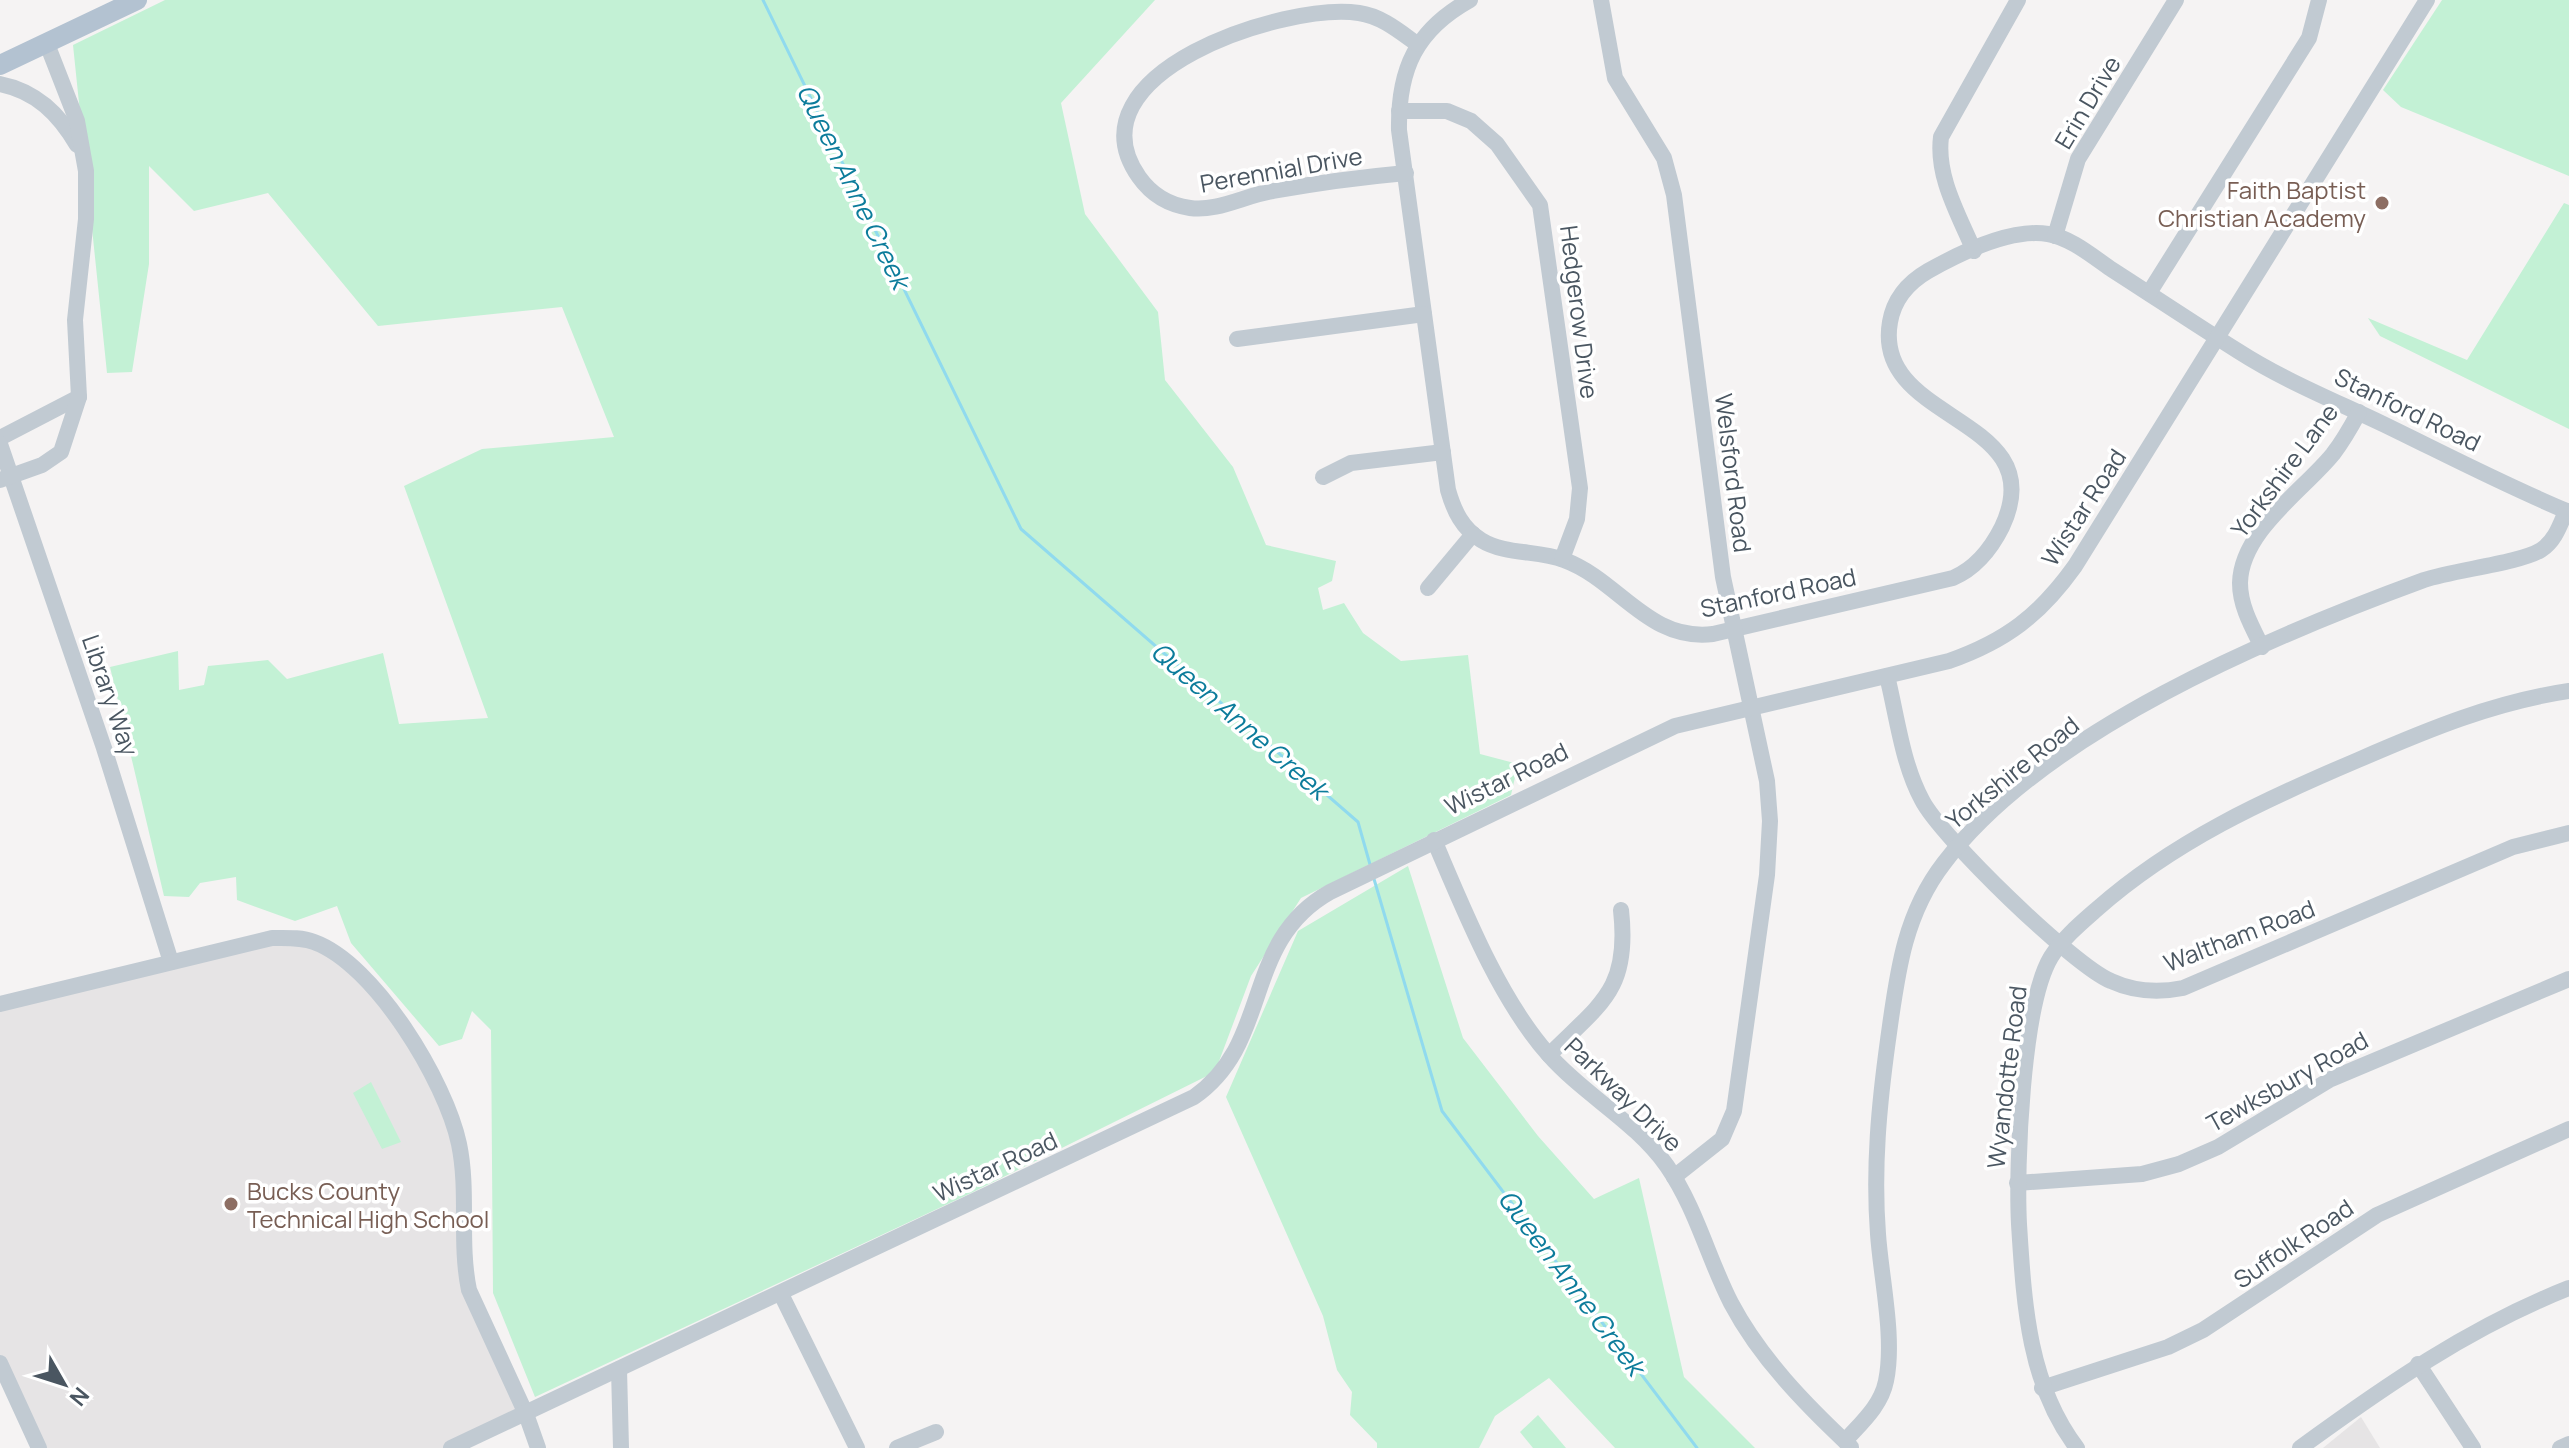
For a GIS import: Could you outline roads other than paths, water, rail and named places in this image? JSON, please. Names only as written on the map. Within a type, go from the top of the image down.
[{"type":"main road","points":[[0,65],[137,0]]},
{"type":"street","points":[[1428,588],[1473,534],[1454,510],[1443,452],[1399,111],[1401,88],[1417,44],[1438,21],[1470,0]]},
{"type":"street","name":"Welsford Road","points":[[1601,0],[1615,78],[1664,158],[1674,195],[1723,577],[1767,781],[1769,850],[1734,1111],[1722,1139],[1674,1177]]},
{"type":"street","points":[[1974,251],[1944,179],[1939,151],[1941,137],[2018,0]]},
{"type":"street","name":"Erin Drive","points":[[2055,236],[2078,159],[2176,0]]},
{"type":"street","points":[[2149,293],[2309,38],[2319,0]]},
{"type":"street","name":"Wistar Road","points":[[451,1448],[1155,1117],[1207,1088],[1229,1065],[1238,1049],[1273,950],[1289,925],[1314,901],[1356,879],[1675,726],[1976,652],[2013,631],[2044,607],[2075,566],[2427,0]]},
{"type":"street","name":"Perennial Drive","points":[[1406,173],[1273,191],[1212,207],[1190,208],[1160,198],[1143,183],[1132,163],[1126,133],[1134,104],[1147,84],[1185,59],[1252,25],[1349,11],[1375,17],[1417,44]]},
{"type":"street","points":[[6,478],[53,460],[61,452],[79,397],[75,320],[86,219],[85,160],[73,111],[47,44]]},
{"type":"street","points":[[0,84],[21,90],[48,107],[68,129],[85,160]]},
{"type":"street","name":"Hedgerow Drive","points":[[1399,111],[1447,111],[1471,121],[1497,144],[1543,212],[1580,488],[1577,519],[1562,559]]},
{"type":"street","name":"Stanford Road","points":[[1473,534],[1508,549],[1562,559],[1598,578],[1646,618],[1669,631],[1703,635],[1953,578],[1975,565],[1992,543],[2007,516],[2011,487],[2002,459],[1983,436],[1909,387],[1898,371],[1889,344],[1891,318],[1907,286],[1928,271],[2026,233],[2055,236],[2261,364],[2568,512]]},
{"type":"street","points":[[1237,339],[1424,314]]},
{"type":"street","points":[[0,438],[79,397]]},
{"type":"street","name":"Yorkshire Lane","points":[[2262,647],[2242,602],[2242,572],[2254,545],[2276,513],[2332,455],[2359,412]]},
{"type":"street","name":"Library Way","points":[[0,444],[6,478],[104,748],[171,962]]},
{"type":"street","points":[[1323,477],[1351,463],[1443,452]]},
{"type":"street","name":"Yorkshire Road","points":[[1848,1445],[1880,1397],[1889,1363],[1875,1159],[1899,964],[1922,896],[1959,844],[2030,781],[2128,713],[2262,647],[2427,579],[2535,553],[2550,542],[2568,512]]},
{"type":"street","name":"Waltham Road","points":[[1887,676],[1917,791],[1928,810],[2060,945],[2094,972],[2127,987],[2155,991],[2183,988],[2513,847],[2569,833]]},
{"type":"street","name":"Wyandotte Road","points":[[2077,1448],[2063,1429],[2042,1388],[2032,1349],[2017,1183],[2019,1129],[2034,1014],[2044,972],[2060,945],[2140,874],[2221,821],[2442,724],[2520,699],[2569,691]]},
{"type":"street","name":"Parkway Drive","points":[[1434,840],[1511,1001],[1549,1055],[1641,1136],[1674,1177],[1731,1304],[1754,1340],[1786,1381],[1848,1445]]},
{"type":"street","points":[[1549,1055],[1601,1004],[1617,980],[1624,955],[1621,910]]},
{"type":"street","points":[[0,1004],[272,938],[315,942],[355,968],[412,1038],[445,1096],[460,1146],[464,1268],[469,1290],[526,1414],[538,1448]]},
{"type":"street","name":"Tewksbury Road","points":[[2017,1183],[2142,1174],[2179,1164],[2218,1147],[2331,1079],[2569,979]]},
{"type":"street","name":"Suffolk Road","points":[[2042,1388],[2168,1347],[2203,1330],[2377,1215],[2569,1129]]},
{"type":"street","points":[[2300,1448],[2418,1364],[2477,1330],[2569,1288]]},
{"type":"street","points":[[781,1294],[857,1448]]},
{"type":"street","points":[[0,1363],[39,1448]]},
{"type":"street","points":[[2418,1364],[2473,1448]]},
{"type":"street","points":[[619,1369],[621,1448]]},
{"type":"street","points":[[897,1448],[936,1432]]},
{"type":"street","points":[[2560,1448],[2569,1444]]},
{"type":"waterway","name":"Queen Anne Creek","points":[[763,0],[1021,529],[1358,822],[1371,868]]},
{"type":"waterway","name":"Queen Anne Creek","points":[[1374,879],[1442,1111],[1697,1448]]},
{"type":"place","name":"Faith Baptist Christian Academy","points":[[2382,203]]},
{"type":"place","name":"Bucks County Technical High School","points":[[231,1204]]}]
